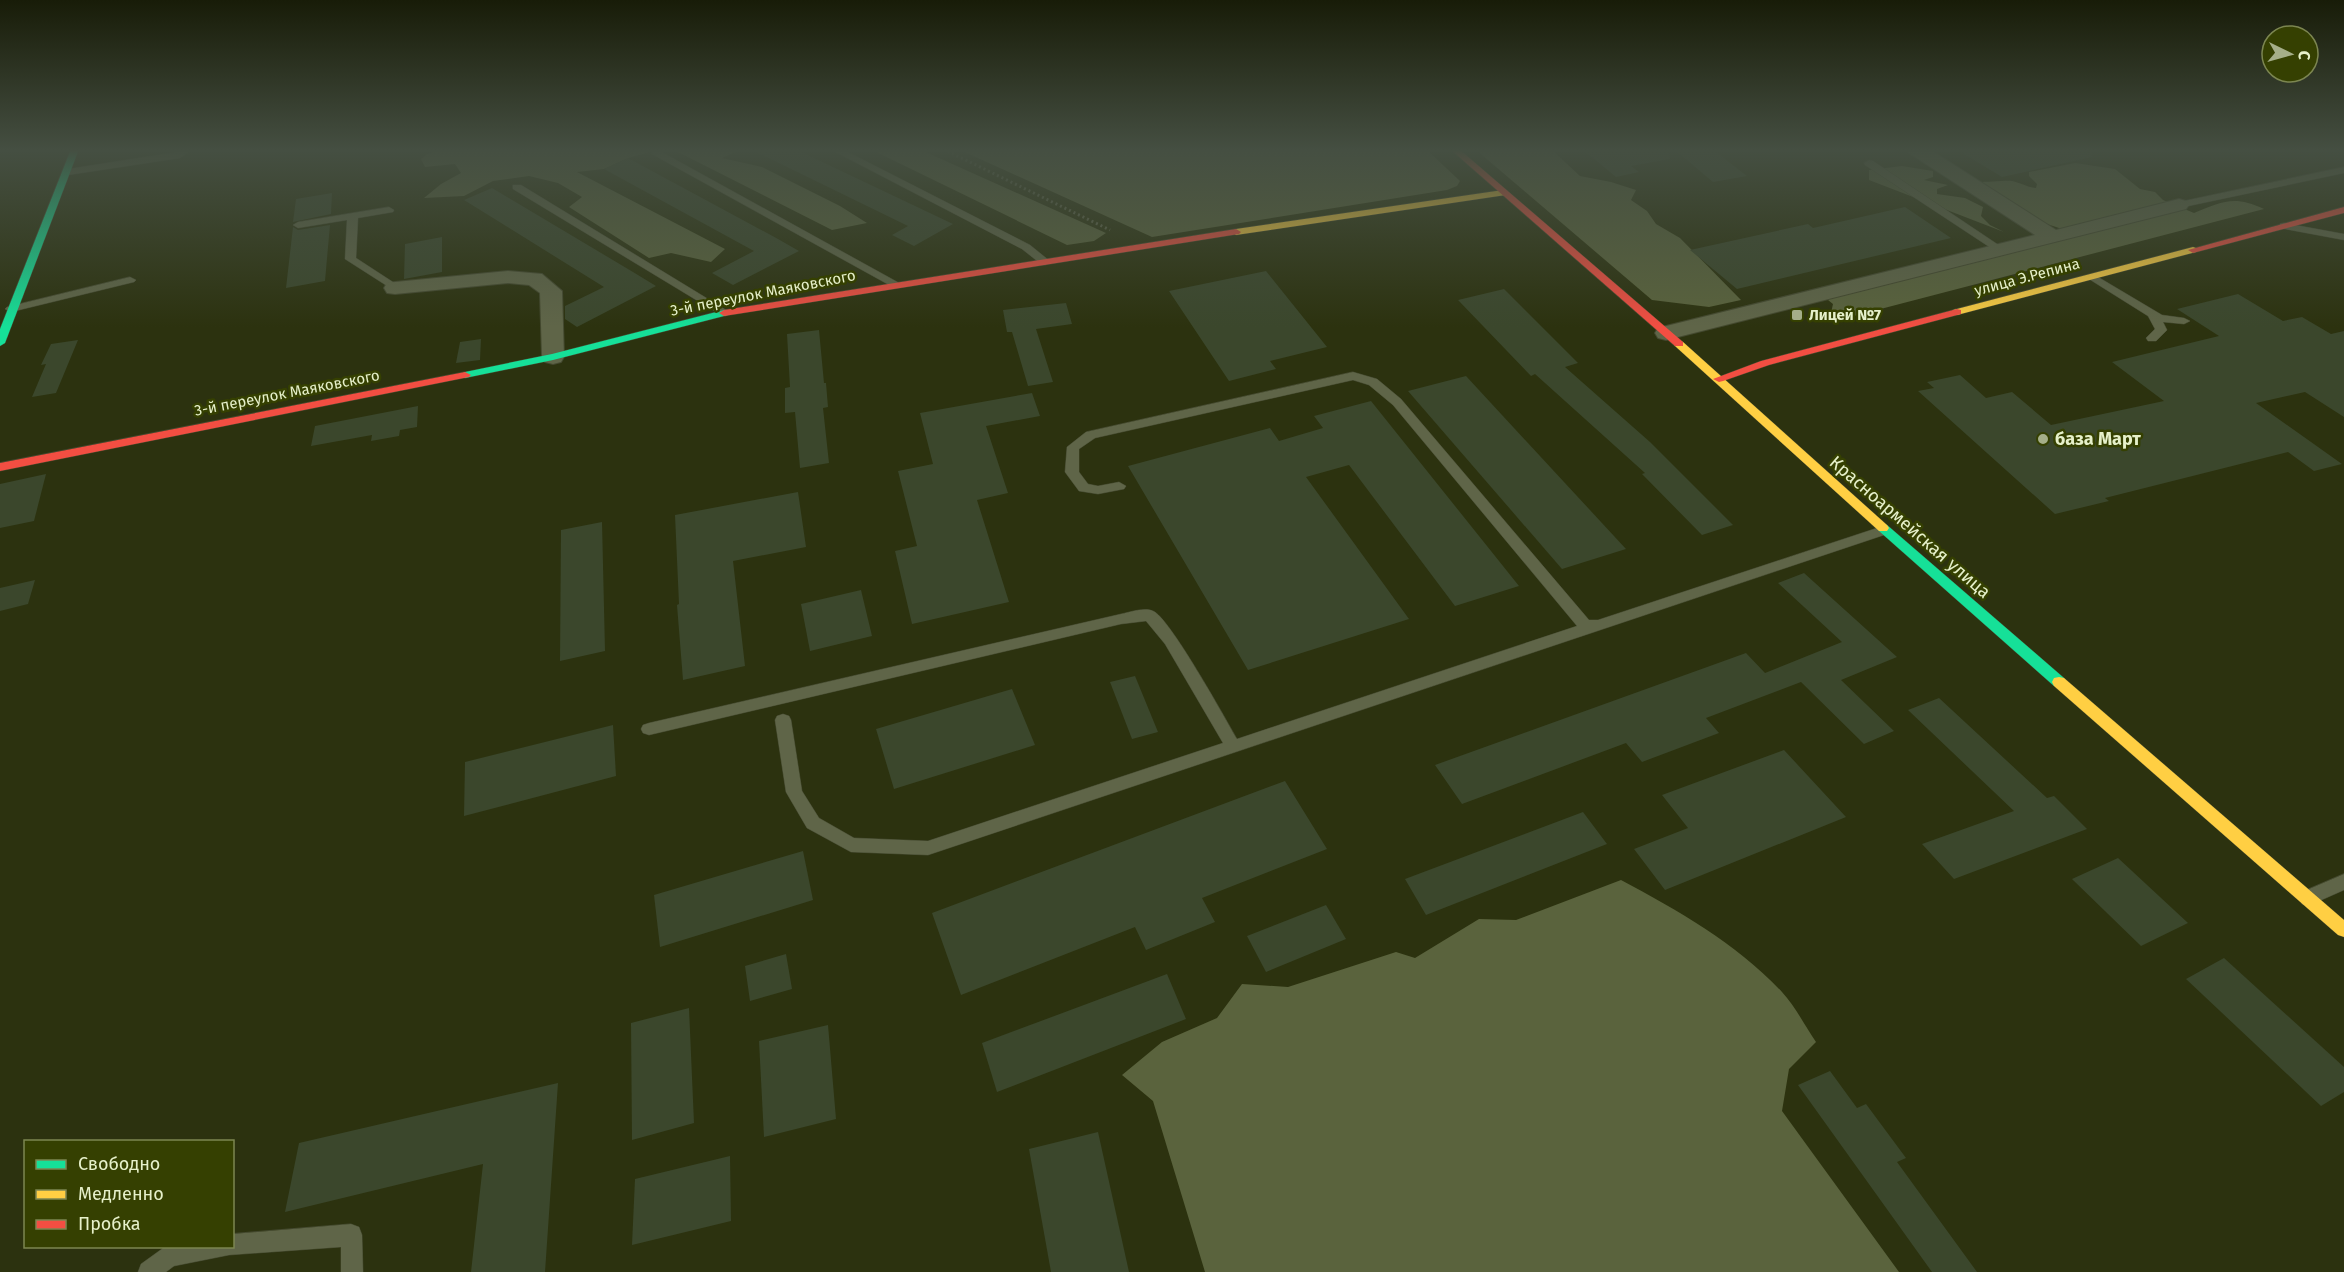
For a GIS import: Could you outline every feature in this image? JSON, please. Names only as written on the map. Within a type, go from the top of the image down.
[{"type":"street","points":[[0,343],[53,208]]},
{"type":"street","name":"3-й переулок Маяковского","points":[[0,467],[553,357],[725,314],[895,284],[1142,245],[1396,208]]},
{"type":"street","name":"Красноармейская улица","points":[[1521,208],[1719,379],[1885,530],[2344,930]]},
{"type":"street","points":[[2008,208],[2053,237]]},
{"type":"street","points":[[1666,333],[2166,208]]},
{"type":"street","name":"улица Э.Репина","points":[[1719,379],[1765,363],[2344,210]]},
{"type":"street","points":[[395,288],[508,276],[534,279],[551,291],[553,357]]},
{"type":"lane","points":[[551,208],[725,314]]},
{"type":"lane","points":[[756,208],[895,284]]},
{"type":"lane","points":[[951,208],[1026,247],[1045,262]]},
{"type":"lane","points":[[1938,208],[2001,250]]},
{"type":"lane","points":[[298,225],[388,210]]},
{"type":"lane","points":[[353,215],[350,259],[395,288]]},
{"type":"lane","points":[[2284,226],[2344,237]]},
{"type":"lane","points":[[2092,277],[2153,314],[2172,321],[2184,321]]},
{"type":"lane","points":[[12,309],[130,280]]},
{"type":"lane","points":[[2152,338],[2161,330],[2153,314]]},
{"type":"lane","points":[[1119,486],[1098,490],[1084,488],[1072,472],[1072,447],[1091,435],[1353,376],[1372,382],[1397,402],[1588,629]]},
{"type":"lane","points":[[783,720],[794,792],[813,823],[851,845],[928,848],[1885,530]]},
{"type":"lane","points":[[1588,629],[1619,611]]},
{"type":"lane","points":[[649,729],[1121,619],[1150,615],[1170,640],[1234,747]]},
{"type":"lane","points":[[2307,899],[2344,882]]},
{"type":"lane","points":[[234,1245],[351,1236],[352,1272]]},
{"type":"lane","points":[[149,1272],[169,1256],[213,1248]]},
{"type":"path","points":[[1066,208],[1142,245]]},
{"type":"green space","points":[[571,208],[647,208],[725,249],[711,262],[671,253],[649,258]]},
{"type":"green space","points":[[789,208],[844,208],[867,223],[832,230]]},
{"type":"green space","points":[[992,208],[1051,208],[1106,233],[1094,241],[1067,245]]},
{"type":"green space","points":[[1089,208],[1332,208],[1152,237]]},
{"type":"green space","points":[[1545,208],[1643,208],[1656,224],[1680,238],[1741,300],[1709,307],[1652,300]]},
{"type":"green space","points":[[1943,208],[1983,208],[1981,216],[1990,225],[2004,232]]},
{"type":"green space","points":[[2020,208],[2183,208],[2194,213],[2205,208],[2264,209],[1846,318],[1831,313],[1833,304],[1818,292],[2062,229],[2041,222]]},
{"type":"green space","points":[[1621,880],[1686,916],[1727,944],[1765,975],[1791,1003],[1816,1042],[1789,1069],[1782,1111],[1899,1272],[1205,1272],[1153,1101],[1122,1075],[1162,1042],[1217,1018],[1242,984],[1288,987],[1396,952],[1415,958],[1479,919],[1516,920]]},
{"type":"building","points":[[295,208],[331,208],[331,214],[293,222]]},
{"type":"building","points":[[477,208],[526,208],[656,286],[577,327],[565,319],[565,306],[604,287]]},
{"type":"building","points":[[676,208],[721,208],[799,251],[733,285],[712,273],[754,251]]},
{"type":"building","points":[[872,208],[920,208],[953,224],[914,246],[892,235],[908,226]]},
{"type":"building","points":[[1907,208],[1951,238],[1737,289],[1690,250],[1808,224],[1813,228]]},
{"type":"building","points":[[330,225],[325,281],[286,288],[293,227],[298,230]]},
{"type":"building","points":[[442,237],[442,272],[404,279],[405,244]]},
{"type":"building","points":[[1266,271],[1327,347],[1270,361],[1276,369],[1229,381],[1169,291]]},
{"type":"building","points":[[1504,289],[1578,363],[1565,367],[1650,442],[1733,525],[1702,535],[1642,474],[1645,473],[1535,374],[1531,376],[1458,300]]},
{"type":"building","points":[[2238,294],[2283,321],[2302,317],[2331,334],[2344,331],[2344,417],[2305,392],[2256,403],[2342,464],[2314,471],[2288,452],[2105,498],[2109,501],[2055,514],[1918,391],[1934,388],[1927,382],[1960,375],[1986,398],[2012,392],[2051,425],[2164,401],[2112,362],[2219,336],[2177,309]]},
{"type":"building","points":[[1066,303],[1072,324],[1036,329],[1053,382],[1028,386],[1012,332],[1007,332],[1003,310]]},
{"type":"building","points":[[819,330],[828,407],[823,408],[829,463],[800,468],[795,412],[785,413],[785,388],[790,387],[787,334]]},
{"type":"building","points":[[481,339],[480,360],[456,363],[460,342]]},
{"type":"building","points":[[78,340],[56,393],[32,397],[46,364],[41,365],[51,344]]},
{"type":"building","points":[[1466,376],[1626,549],[1562,569],[1408,391]]},
{"type":"building","points":[[1032,393],[1040,416],[986,426],[1008,493],[977,500],[1009,602],[912,624],[895,551],[917,546],[898,471],[933,464],[920,413]]},
{"type":"building","points":[[1371,401],[1519,586],[1455,606],[1349,465],[1306,477],[1409,619],[1248,670],[1128,466],[1270,428],[1279,441],[1323,428],[1314,416]]},
{"type":"building","points":[[418,406],[417,427],[400,430],[399,436],[371,441],[372,435],[311,446],[315,426]]},
{"type":"building","points":[[46,474],[34,521],[0,528],[0,484]]},
{"type":"building","points":[[798,492],[806,547],[733,561],[745,666],[683,680],[677,605],[679,604],[675,515]]},
{"type":"building","points":[[602,522],[605,651],[560,661],[561,530]]},
{"type":"building","points":[[1804,573],[1897,657],[1841,680],[1894,731],[1864,744],[1801,682],[1706,718],[1719,733],[1642,762],[1626,743],[1462,804],[1435,765],[1746,653],[1765,673],[1842,642],[1778,583]]},
{"type":"building","points":[[35,580],[28,604],[0,611],[0,588]]},
{"type":"building","points":[[861,590],[872,636],[810,651],[801,604]]},
{"type":"building","points":[[1135,676],[1158,732],[1132,739],[1110,682]]},
{"type":"building","points":[[1012,689],[1035,745],[894,789],[876,729]]},
{"type":"building","points":[[1939,698],[2047,798],[2054,796],[2087,829],[1954,879],[1922,844],[2014,811],[1908,710]]},
{"type":"building","points":[[613,725],[616,776],[464,816],[465,762]]},
{"type":"building","points":[[1784,750],[1846,817],[1665,890],[1634,849],[1688,828],[1662,795]]},
{"type":"building","points":[[1285,781],[1327,849],[1202,898],[1215,922],[1146,950],[1135,927],[961,995],[932,913]]},
{"type":"building","points":[[1583,812],[1607,844],[1426,915],[1405,879]]},
{"type":"building","points":[[803,851],[813,900],[660,947],[654,895]]},
{"type":"building","points":[[2118,858],[2188,923],[2141,946],[2072,879]]},
{"type":"building","points":[[1326,905],[1346,939],[1266,972],[1247,936]]},
{"type":"building","points":[[786,954],[792,989],[750,1001],[745,966]]},
{"type":"building","points":[[2224,958],[2344,1067],[2344,1092],[2321,1106],[2186,979]]},
{"type":"building","points":[[1167,974],[1186,1019],[997,1092],[982,1043]]},
{"type":"building","points":[[689,1008],[694,1123],[632,1140],[631,1023]]},
{"type":"building","points":[[828,1025],[836,1119],[764,1137],[759,1041]]},
{"type":"building","points":[[1830,1071],[1857,1108],[1866,1104],[1906,1158],[1897,1162],[1977,1272],[1932,1272],[1798,1085]]},
{"type":"building","points":[[558,1083],[545,1272],[471,1272],[483,1164],[285,1212],[299,1143]]},
{"type":"building","points":[[1098,1132],[1129,1272],[1051,1272],[1029,1149]]},
{"type":"building","points":[[730,1156],[731,1221],[632,1245],[635,1179]]},
{"type":"traffic: fast","points":[[0,343],[52,208]]},
{"type":"traffic: fast","points":[[465,375],[553,357],[724,313]]},
{"type":"traffic: fast","points":[[1883,528],[2059,682]]},
{"type":"traffic: slow","points":[[1236,232],[1398,208]]},
{"type":"traffic: slow","points":[[1957,312],[2193,250]]},
{"type":"traffic: slow","points":[[1679,344],[1883,528]]},
{"type":"traffic: slow","points":[[2059,682],[2344,930]]},
{"type":"traffic: jam","points":[[1522,208],[1679,344]]},
{"type":"traffic: jam","points":[[2193,250],[2344,210]]},
{"type":"traffic: jam","points":[[724,313],[1236,232]]},
{"type":"traffic: jam","points":[[1719,379],[1765,363],[1957,312]]},
{"type":"traffic: jam","points":[[0,467],[465,375]]},
{"type":"place","name":"Лицей №7","points":[[1797,315]]},
{"type":"place","name":"база Март","points":[[2043,439]]}]
